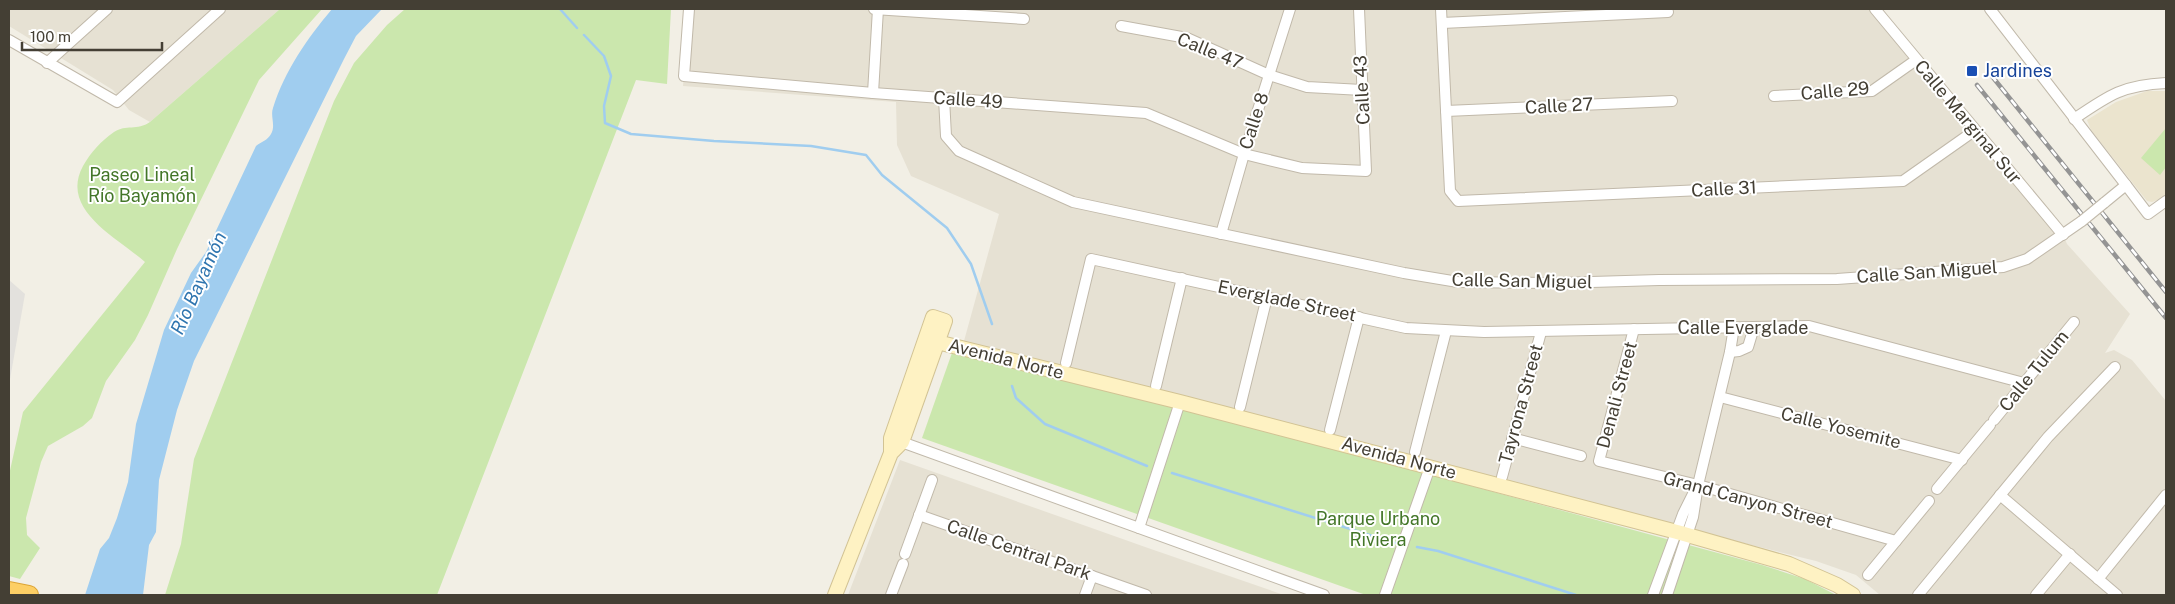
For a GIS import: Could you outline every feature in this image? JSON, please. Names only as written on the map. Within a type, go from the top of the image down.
[{"type":"highway","points":[[9,591],[29,595]]},
{"type":"street","points":[[47,64],[108,9]]},
{"type":"street","points":[[9,40],[47,64],[117,102],[220,9]]},
{"type":"street","name":"Calle 49","points":[[688,9],[684,76],[873,93],[1146,113],[1244,154],[1302,168],[1366,171]]},
{"type":"street","points":[[874,9],[1024,19]]},
{"type":"street","points":[[873,93],[878,9]]},
{"type":"street","name":"Calle 8","points":[[1221,234],[1290,9]]},
{"type":"street","name":"Calle 43","points":[[1358,9],[1366,171]]},
{"type":"street","points":[[1441,9],[1446,111]]},
{"type":"street","name":"Calle Marginal Sur","points":[[1875,9],[1974,130],[2063,234]]},
{"type":"street","points":[[1990,9],[2148,214],[2166,202]]},
{"type":"street","points":[[1442,23],[1668,12]]},
{"type":"street","name":"Calle 47","points":[[1121,26],[1187,38],[1269,75],[1307,87],[1362,90]]},
{"type":"street","name":"Calle 29","points":[[1774,96],[1872,91],[1916,60]]},
{"type":"street","points":[[2074,119],[2109,95],[2140,84],[2166,83]]},
{"type":"street","name":"Calle San Miguel","points":[[944,98],[946,136],[959,151],[1073,202],[1404,273],[1458,282],[1534,283],[1837,279],[2003,267],[2026,259],[2082,221],[2126,185]]},
{"type":"street","name":"Calle 27","points":[[1446,111],[1672,101]]},
{"type":"street","name":"Calle 31","points":[[1446,111],[1450,191],[1458,201],[1903,182],[1974,130]]},
{"type":"street","name":"Everglade Street","points":[[1066,363],[1092,259],[1406,328],[1446,331]]},
{"type":"street","points":[[1156,386],[1182,278]]},
{"type":"street","points":[[1240,407],[1267,297]]},
{"type":"street","points":[[1330,430],[1359,317]]},
{"type":"street","points":[[835,595],[891,454],[939,319],[937,342],[896,440]]},
{"type":"street","name":"Calle Tulum","points":[[1937,489],[2074,322]]},
{"type":"street","name":"Calle Everglade","points":[[1446,331],[1541,332],[1810,326],[2024,383]]},
{"type":"street","points":[[1667,595],[1682,534],[1683,514],[1698,485],[1720,397],[1734,327]]},
{"type":"street","points":[[1730,352],[1739,352],[1748,347],[1754,327]]},
{"type":"street","name":"Denali Street","points":[[1599,461],[1634,329]]},
{"type":"street","points":[[1416,452],[1446,331]]},
{"type":"street","name":"Tayrona Street","points":[[1502,477],[1541,332]]},
{"type":"street","name":"Avenida Norte","points":[[937,342],[1180,402],[1682,534],[1789,564],[1838,585],[1853,595]]},
{"type":"street","points":[[1918,595],[2062,421],[2115,367]]},
{"type":"street","name":"Calle Yosemite","points":[[1720,397],[1962,460]]},
{"type":"street","points":[[1139,528],[1180,402]]},
{"type":"street","points":[[1512,438],[1581,456]]},
{"type":"street","points":[[896,440],[1324,595]]},
{"type":"street","name":"Grand Canyon Street","points":[[1599,461],[1698,485],[1896,541]]},
{"type":"street","points":[[1385,595],[1430,467]]},
{"type":"street","points":[[891,595],[932,480]]},
{"type":"street","points":[[2000,495],[2117,595]]},
{"type":"street","points":[[2098,579],[2166,495]]},
{"type":"street","points":[[1868,575],[1929,501]]},
{"type":"street","name":"Calle Central Park","points":[[920,515],[1146,595]]},
{"type":"street","points":[[1653,595],[1682,534]]},
{"type":"street","points":[[2036,595],[2070,554]]},
{"type":"street","points":[[1085,595],[1092,576]]},
{"type":"shaded area","points":[[9,9],[280,9],[150,122],[129,110],[113,90],[9,26]]},
{"type":"shaded area","points":[[689,9],[1875,9],[2063,235],[2067,244],[2130,314],[2105,353],[2114,350],[2132,360],[2166,401],[2166,595],[1880,595],[1856,575],[1816,561],[1670,525],[964,341],[999,214],[911,176],[897,145],[896,102],[683,86]]},
{"type":"shaded area","points":[[2147,91],[2166,91],[2166,197],[2152,202],[2147,201],[2091,130],[2087,120],[2116,102]]},
{"type":"shaded area","points":[[9,280],[25,294],[9,385]]},
{"type":"shaded area","points":[[900,460],[1148,548],[1284,595],[848,595]]},
{"type":"green space","name":"Paseo Lineal Río Bayamón","points":[[280,9],[322,9],[259,80],[177,249],[148,315],[135,340],[106,381],[92,418],[83,426],[48,446],[41,462],[26,518],[27,535],[40,548],[20,579],[9,576],[9,475],[23,412],[145,262],[107,233],[85,209],[79,196],[78,182],[83,166],[89,156],[109,135],[123,128],[141,126],[150,122]]},
{"type":"green space","points":[[405,9],[671,9],[667,84],[636,80],[437,595],[165,595],[181,544],[194,459],[334,101],[354,63],[387,25]]},
{"type":"green space","points":[[2166,128],[2166,167],[2160,175],[2141,158]]},
{"type":"green space","name":"Parque Urbano Riviera","points":[[953,350],[1119,390],[1762,565],[1805,579],[1836,595],[1366,595],[922,438]]},
{"type":"water","name":"Río Bayamón","points":[[332,9],[382,9],[356,36],[194,361],[177,410],[159,480],[156,532],[149,545],[143,595],[85,595],[100,549],[109,538],[117,518],[128,482],[136,424],[164,330],[191,273],[206,252],[256,146],[271,134],[273,128],[273,108],[290,68]]},
{"type":"waterway","points":[[560,9],[577,28]]},
{"type":"waterway","points":[[584,35],[604,56],[611,76],[604,106],[605,123],[631,134],[811,146],[866,155],[882,175],[947,228],[971,264],[992,324]]},
{"type":"waterway","points":[[1012,386],[1016,398],[1045,424],[1147,466]]},
{"type":"waterway","points":[[1172,473],[1395,543]]},
{"type":"waterway","points":[[1417,547],[1438,551],[1576,595]]},
{"type":"railway","points":[[1991,75],[2166,292]]},
{"type":"railway","points":[[1977,85],[2166,318]]},
{"type":"place","name":"Jardines","points":[[1972,71]]}]
